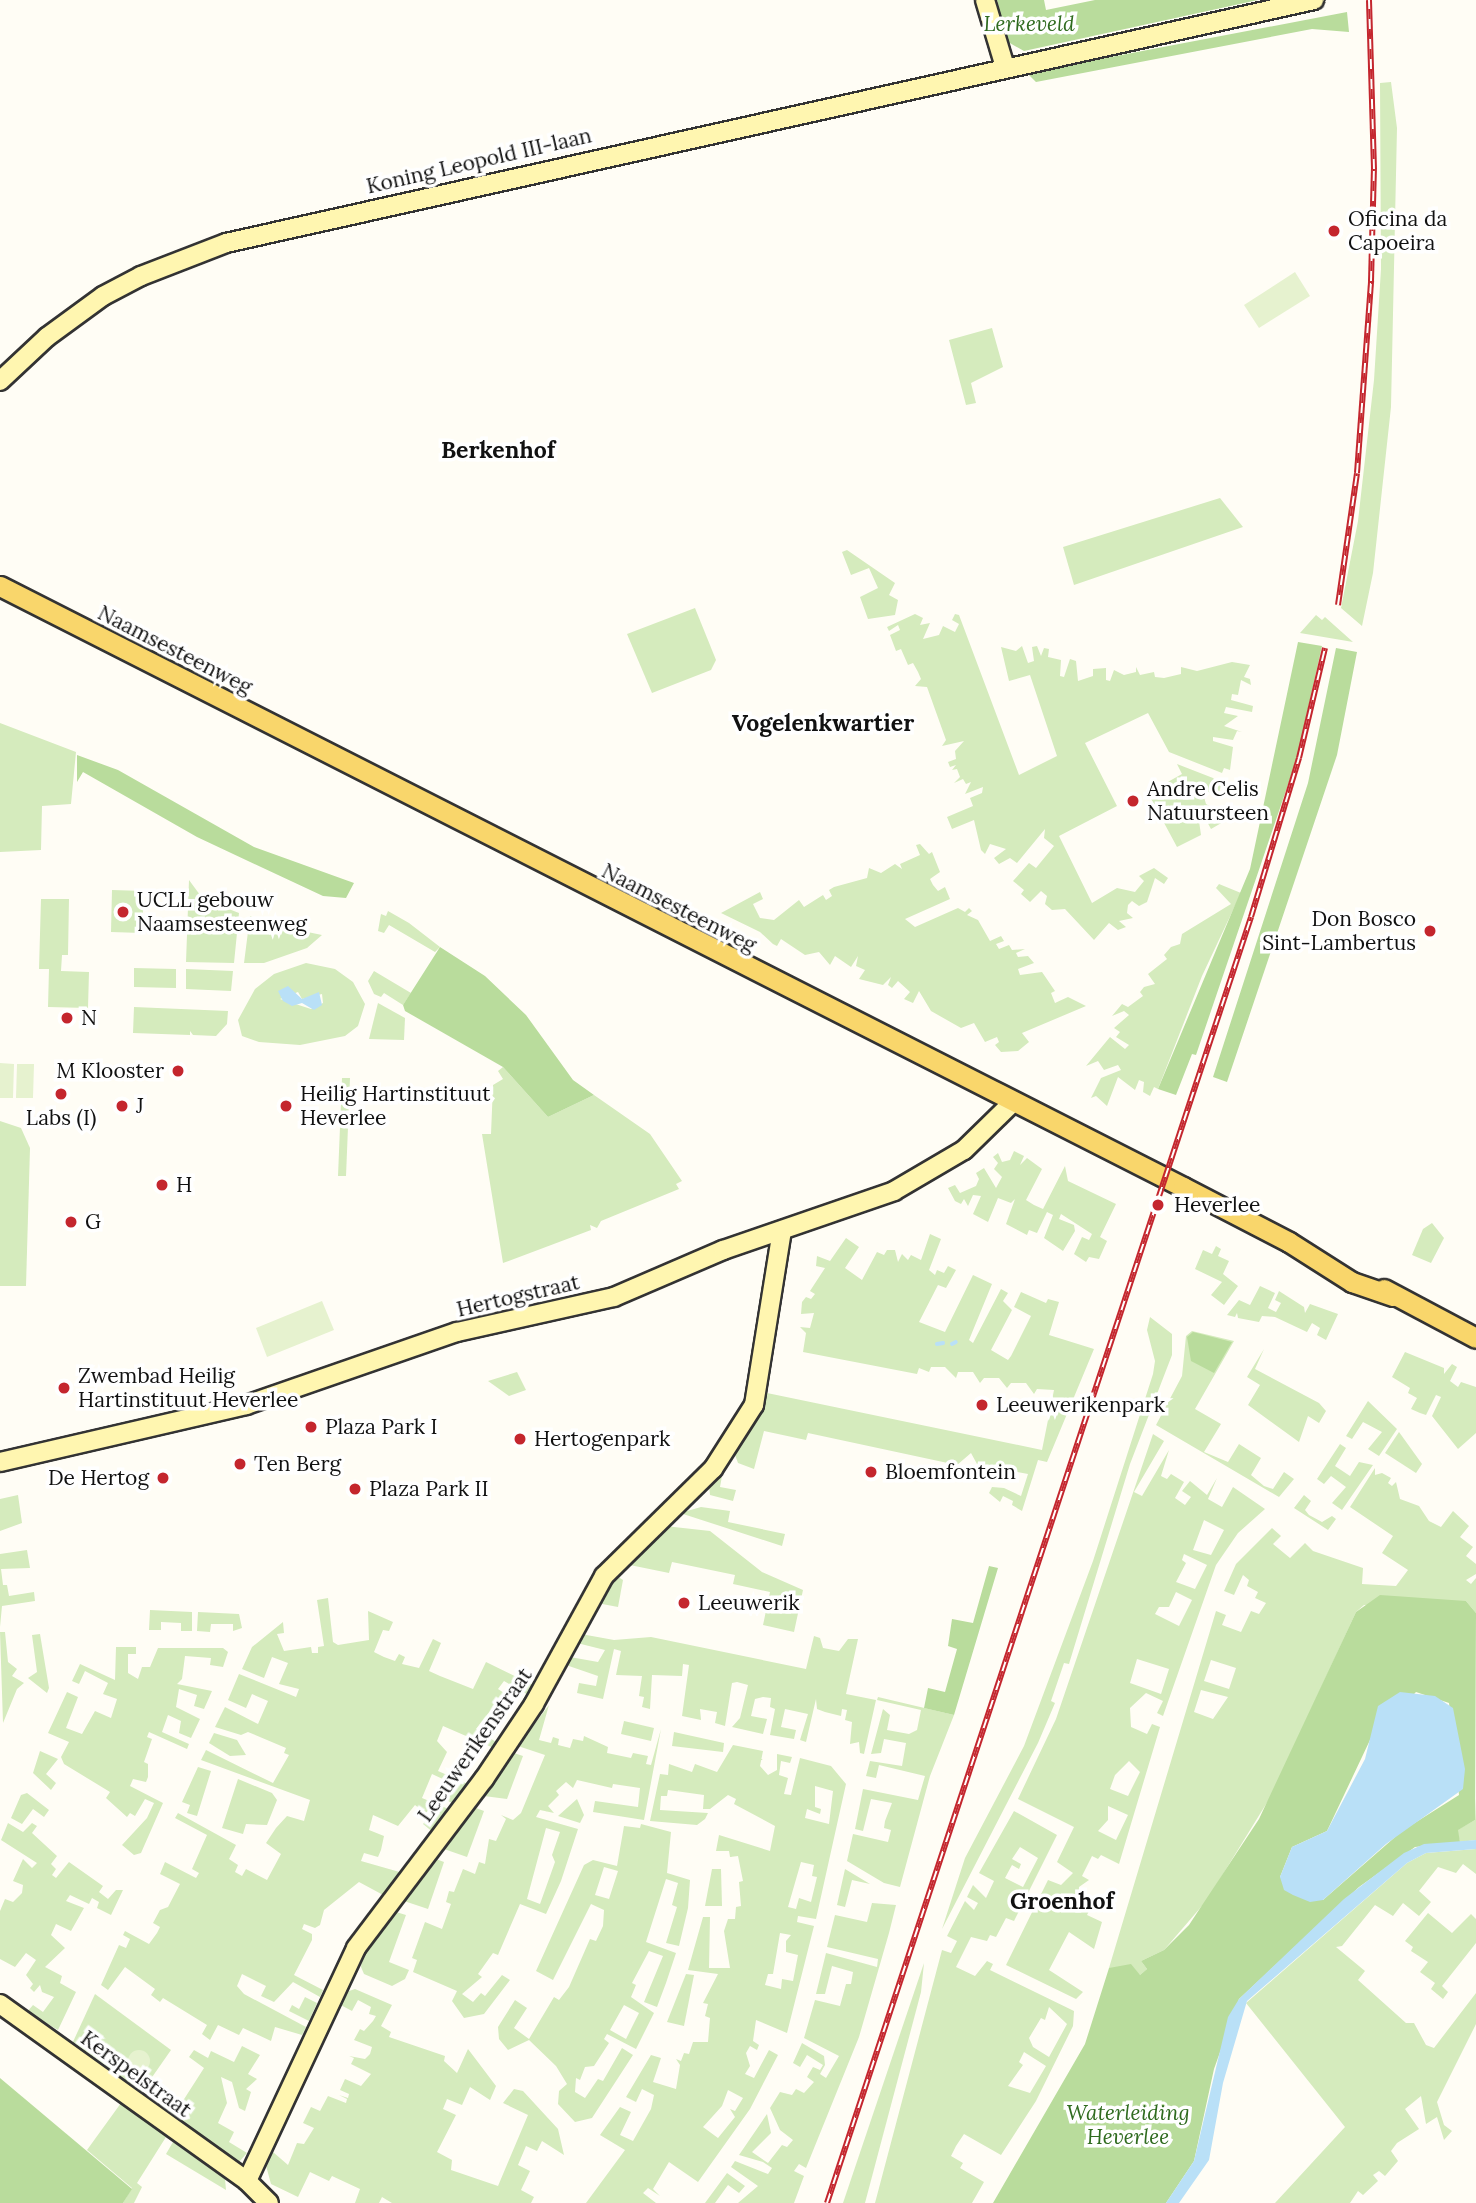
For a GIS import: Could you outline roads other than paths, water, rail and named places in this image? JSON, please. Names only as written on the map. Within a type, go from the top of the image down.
[{"type":"main road","name":"Naamsesteenweg","points":[[0,586],[1013,1102],[1338,1270],[1356,1284],[1394,1296],[1476,1338]]},
{"type":"street","points":[[985,0],[1005,67]]},
{"type":"street","name":"Koning Leopold III-laan","points":[[0,381],[47,337],[103,296],[197,252],[425,195],[1314,0]]},
{"type":"street","name":"Hertogstraat","points":[[0,1462],[246,1405],[457,1332],[614,1297],[782,1230],[894,1191],[977,1141],[1013,1102]]},
{"type":"street","name":"Leeuwerikenstraat","points":[[247,2181],[356,1948],[484,1779],[534,1704],[604,1576],[713,1469],[754,1405],[782,1230]]},
{"type":"street","name":"Kerspelstraat","points":[[0,2004],[247,2181],[268,2203]]},
{"type":"water","points":[[288,986],[302,999],[319,992],[322,1005],[314,1010],[302,1003],[292,1006],[283,1001],[278,991]]},
{"type":"water","points":[[1400,1692],[1435,1696],[1453,1708],[1465,1769],[1463,1789],[1386,1844],[1323,1900],[1310,1902],[1284,1890],[1280,1877],[1292,1847],[1327,1831],[1365,1759],[1378,1706]]},
{"type":"water","points":[[1476,1840],[1476,1849],[1426,1853],[1407,1863],[1247,2001],[1223,2083],[1209,2160],[1179,2203],[1166,2203],[1194,2161],[1228,2017],[1239,1999],[1344,1899],[1404,1853],[1424,1844]]},
{"type":"waterway","points":[[952,1344],[956,1342]]},
{"type":"waterway","points":[[937,1344],[943,1343]]},
{"type":"railway","points":[[1338,605],[1357,473],[1371,281],[1374,169],[1369,0]]},
{"type":"railway","points":[[827,2203],[1251,917],[1299,758],[1325,648]]},
{"type":"place","name":"Oficina da Capoeira","points":[[1334,231]]},
{"type":"place","name":"Andre Celis Natuursteen","points":[[1133,801]]},
{"type":"place","name":"UCLL gebouw Naamsesteenweg","points":[[123,912]]},
{"type":"place","name":"Don Bosco Sint-Lambertus","points":[[1430,931]]},
{"type":"place","name":"N","points":[[67,1018]]},
{"type":"place","name":"M Klooster","points":[[178,1071]]},
{"type":"place","name":"Labs (I)","points":[[61,1094]]},
{"type":"place","name":"J","points":[[122,1106]]},
{"type":"place","name":"Heilig Hartinstituut Heverlee","points":[[286,1106]]},
{"type":"place","name":"H","points":[[162,1185]]},
{"type":"place","name":"Heverlee","points":[[1158,1205]]},
{"type":"place","name":"G","points":[[71,1222]]},
{"type":"place","name":"Zwembad Heilig Hartinstituut Heverlee","points":[[64,1388]]},
{"type":"place","name":"Leeuwerikenpark","points":[[982,1405]]},
{"type":"place","name":"Plaza Park I","points":[[311,1427]]},
{"type":"place","name":"Hertogenpark","points":[[520,1439]]},
{"type":"place","name":"Ten Berg","points":[[240,1464]]},
{"type":"place","name":"Bloemfontein","points":[[871,1472]]},
{"type":"place","name":"De Hertog","points":[[163,1478]]},
{"type":"place","name":"Plaza Park II","points":[[355,1489]]},
{"type":"place","name":"Leeuwerik","points":[[684,1603]]},
{"type":"district","name":"Berkenhof","points":[[498,450]]},
{"type":"district","name":"Vogelenkwartier","points":[[823,723]]},
{"type":"district","name":"Groenhof","points":[[1062,1901]]},
{"type":"park label","name":"Lerkeveld","points":[[1029,24]]},
{"type":"park label","name":"Waterleiding Heverlee","points":[[1128,2125]]}]
